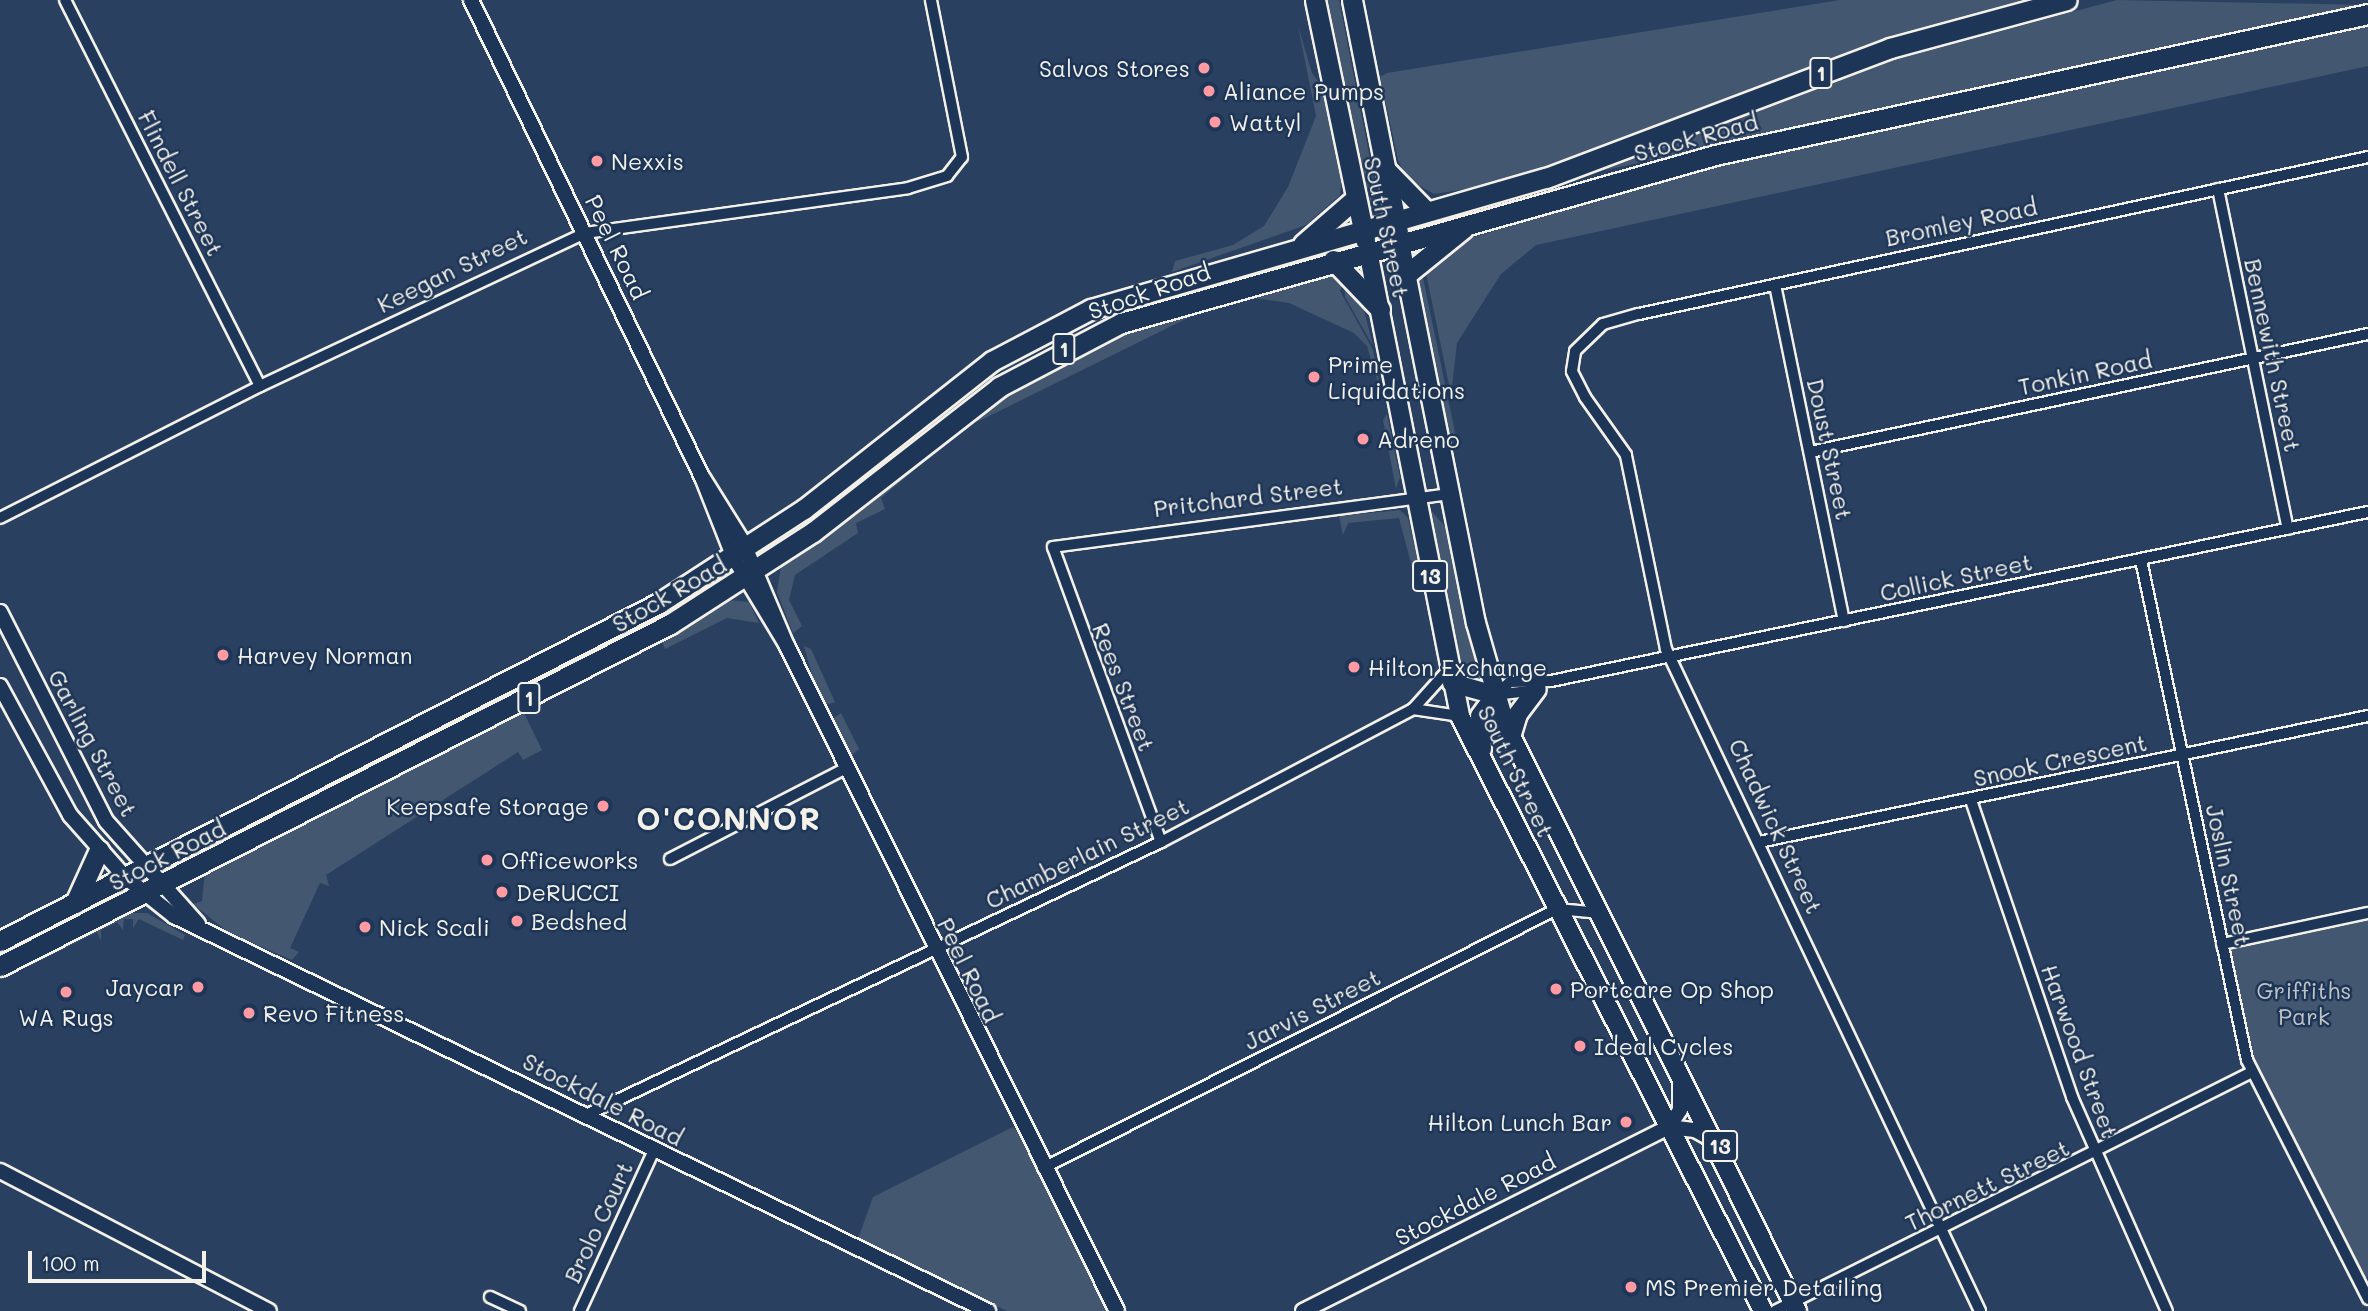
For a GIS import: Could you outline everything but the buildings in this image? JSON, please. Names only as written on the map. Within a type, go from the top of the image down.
[{"type":"highway","name":"South Street","points":[[1315,0],[1368,251]]},
{"type":"highway","name":"South Street","points":[[1352,0],[1400,243]]},
{"type":"highway","name":"Stock Road","points":[[0,941],[642,612],[740,554],[961,383],[1023,343],[1121,297],[1582,166],[1890,48],[2067,0]]},
{"type":"highway","name":"Stock Road","points":[[0,966],[651,635],[751,575],[974,404],[1049,357],[1149,313],[1715,155],[2368,14]]},
{"type":"highway","points":[[1385,169],[1426,211]]},
{"type":"highway","points":[[1303,244],[1356,198]]},
{"type":"highway","points":[[1407,274],[1468,225]]},
{"type":"highway","points":[[1333,260],[1380,309]]},
{"type":"highway","points":[[75,903],[99,850]]},
{"type":"main road","name":"South Street","points":[[1400,243],[1450,494],[1495,695],[1511,737],[1720,1146],[1795,1307]]},
{"type":"main road","name":"South Street","points":[[1368,251],[1460,716],[1763,1311]]},
{"type":"main road","points":[[1450,676],[1495,695],[1479,716],[1487,773]]},
{"type":"main road","points":[[1511,737],[1518,714],[1544,685]]},
{"type":"street","name":"Flindell Street","points":[[65,0],[260,386]]},
{"type":"street","name":"Peel Road","points":[[471,0],[934,950],[1117,1311]]},
{"type":"street","name":"Keegan Street","points":[[0,518],[260,386],[585,233],[908,187],[957,167],[962,157],[931,0]]},
{"type":"street","name":"Bromley Road","points":[[1574,351],[1603,324],[2368,157]]},
{"type":"street","name":"Bennewith Street","points":[[2218,189],[2288,529]]},
{"type":"street","name":"Doust Street","points":[[1774,285],[1844,621]]},
{"type":"street","name":"Tonkin Road","points":[[1810,452],[2368,334]]},
{"type":"street","name":"Chadwick Street","points":[[1574,351],[1572,371],[1585,397],[1626,455],[1666,649],[1673,656],[1980,1311]]},
{"type":"street","name":"Pritchard Street","points":[[1053,547],[1450,494]]},
{"type":"street","name":"Collick Street","points":[[1495,695],[2368,512]]},
{"type":"street","name":"Rees Street","points":[[1053,547],[1161,842]]},
{"type":"street","name":"Joslin Street","points":[[2141,560],[2222,944],[2252,1072],[2368,1300]]},
{"type":"street","name":"Garling Street","points":[[0,612],[97,805],[134,872]]},
{"type":"street","name":"Chamberlain Street","points":[[586,1115],[1161,842],[1413,709],[1450,676]]},
{"type":"street","name":"Garling Street","points":[[2,694],[57,794],[99,850],[134,872],[152,889]]},
{"type":"street","points":[[1413,709],[1460,716]]},
{"type":"street","name":"Snook Crescent","points":[[1759,842],[2368,716]]},
{"type":"street","points":[[670,859],[846,768]]},
{"type":"street","name":"Harwood Street","points":[[1970,800],[2095,1155],[2167,1311]]},
{"type":"street","name":"Stockdale Road","points":[[152,889],[173,916],[199,925],[654,1150],[988,1311]]},
{"type":"street","points":[[1557,909],[1603,914]]},
{"type":"street","name":"Jarvis Street","points":[[1043,1168],[1557,909]]},
{"type":"street","points":[[2222,944],[2368,913]]},
{"type":"street","points":[[1672,1053],[1682,1097],[1669,1127],[1695,1130],[1720,1146]]},
{"type":"street","name":"Thornett Street","points":[[1776,1311],[1795,1307],[2252,1072]]},
{"type":"street","name":"Stockdale Road","points":[[1303,1311],[1669,1127]]},
{"type":"street","name":"Brolo Court","points":[[580,1311],[654,1150]]},
{"type":"street","points":[[0,1171],[269,1311]]},
{"type":"street","points":[[490,1297],[520,1311]]},
{"type":"green space","points":[[1323,0],[1339,0],[1377,195],[1378,208],[1371,210]]},
{"type":"green space","points":[[1840,0],[2027,0],[1911,33],[1498,184],[1434,194],[1406,178],[1398,160],[1380,77],[1387,73]]},
{"type":"green space","points":[[2117,0],[2368,5],[1573,177],[1834,76]]},
{"type":"green space","points":[[2368,22],[2368,66],[1536,245],[1501,274],[1457,343],[1451,395],[1425,268],[1474,237],[1721,161]]},
{"type":"green space","points":[[1298,26],[1312,73],[1326,92],[1342,175],[1340,195],[1306,225],[1172,272],[1175,261],[1233,245],[1264,226],[1288,187],[1316,116]]},
{"type":"green space","points":[[1420,268],[1456,437],[1447,438],[1418,288]]},
{"type":"green space","points":[[1328,271],[1346,276],[1340,291],[1373,350],[1381,393],[1367,346],[1354,333],[1289,303],[1254,298],[1204,310],[977,422],[974,413],[1008,390],[1127,329]]},
{"type":"green space","points":[[1344,284],[1362,302],[1373,346],[1345,297]]},
{"type":"green space","points":[[1387,414],[1400,477],[1396,489],[1383,420]]},
{"type":"green space","points":[[914,461],[918,467],[881,498],[885,509],[856,523],[858,533],[795,575],[789,600],[802,626],[793,633],[777,592],[781,566]]},
{"type":"green space","points":[[1428,507],[1449,531],[1485,683],[1461,680]]},
{"type":"green space","points":[[1400,510],[1408,518],[1420,571],[1413,571],[1399,518],[1348,523],[1343,535],[1339,516]]},
{"type":"green space","points":[[728,600],[749,602],[759,623],[727,618],[665,649],[660,637]]},
{"type":"green space","points":[[804,646],[811,649],[835,702],[823,706],[819,700]]},
{"type":"green space","points":[[522,709],[542,750],[523,760],[518,752],[326,875],[329,886],[320,883],[290,948],[299,952],[292,960],[228,932],[193,904],[202,901],[205,871]]},
{"type":"green space","points":[[841,713],[859,749],[851,756],[830,721]]},
{"type":"green space","points":[[121,913],[147,913],[185,935],[183,940],[139,919],[133,928],[133,919],[124,919],[123,930],[117,922],[101,930],[101,941],[97,932],[27,967],[24,961]]},
{"type":"green space","name":"Griffiths Park","points":[[2368,919],[2368,1277],[2361,1279],[2257,1072],[2228,948]]},
{"type":"green space","points":[[1013,1127],[1108,1311],[1007,1311],[858,1239],[873,1197]]},
{"type":"place","name":"Salvos Stores","points":[[1204,68]]},
{"type":"place","name":"Aliance Pumps","points":[[1209,91]]},
{"type":"place","name":"Wattyl","points":[[1215,122]]},
{"type":"place","name":"Nexxis","points":[[597,161]]},
{"type":"place","name":"Prime Liquidations","points":[[1314,377]]},
{"type":"place","name":"Adreno","points":[[1363,439]]},
{"type":"place","name":"Harvey Norman","points":[[223,655]]},
{"type":"place","name":"Hilton Exchange","points":[[1354,667]]},
{"type":"place","name":"Keepsafe Storage","points":[[603,806]]},
{"type":"place","name":"Officeworks","points":[[487,860]]},
{"type":"place","name":"DeRUCCI","points":[[502,892]]},
{"type":"place","name":"Bedshed","points":[[517,921]]},
{"type":"place","name":"Nick Scali","points":[[365,927]]},
{"type":"place","name":"Jaycar","points":[[198,987]]},
{"type":"place","name":"Portcare Op Shop","points":[[1556,989]]},
{"type":"place","name":"WA Rugs","points":[[66,992]]},
{"type":"place","name":"Revo Fitness","points":[[249,1013]]},
{"type":"place","name":"Ideal Cycles","points":[[1580,1046]]},
{"type":"place","name":"Hilton Lunch Bar","points":[[1626,1122]]},
{"type":"place","name":"MS Premier Detailing","points":[[1631,1287]]},
{"type":"district","name":"O'CONNOR","points":[[729,818]]}]
